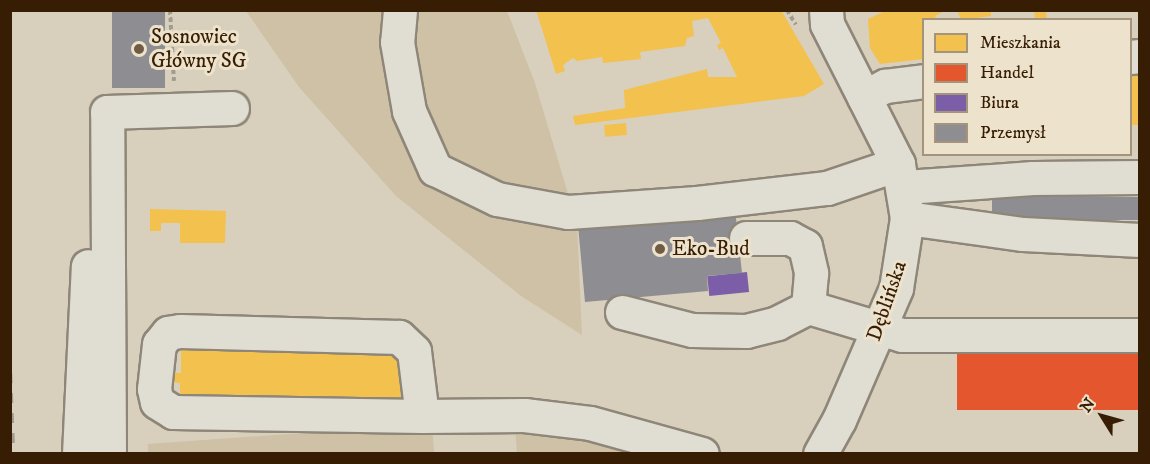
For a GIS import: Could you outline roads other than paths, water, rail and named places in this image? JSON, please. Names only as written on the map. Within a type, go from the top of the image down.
[{"type":"street","points":[[400,10],[397,42],[409,111],[435,169],[497,198],[568,212],[697,203],[827,188],[903,190],[1033,178],[1140,177]]},
{"type":"street","points":[[826,10],[827,24],[864,97],[903,190],[1023,234],[1140,240]]},
{"type":"street","points":[[864,97],[885,86],[922,81]]},
{"type":"street","points":[[109,453],[107,112],[232,108]]},
{"type":"street","name":"Dęblińska","points":[[820,453],[840,420],[896,288],[903,190]]},
{"type":"street","points":[[79,453],[90,231]]},
{"type":"street","points":[[746,238],[790,238],[805,246],[811,273],[808,307]]},
{"type":"street","points":[[622,312],[692,330],[746,331],[777,323],[808,307],[902,334],[1140,335]]},
{"type":"street","points":[[422,416],[414,351],[399,337],[180,331],[168,333],[159,344],[154,389],[157,402],[173,412],[422,416],[524,415],[590,423],[702,453]]},
{"type":"railway","points":[[10,373],[13,454]]},
{"type":"place","name":"Sosnowiec Główny SG","points":[[139,49]]},
{"type":"place","name":"Eko-Bud","points":[[660,249]]}]
